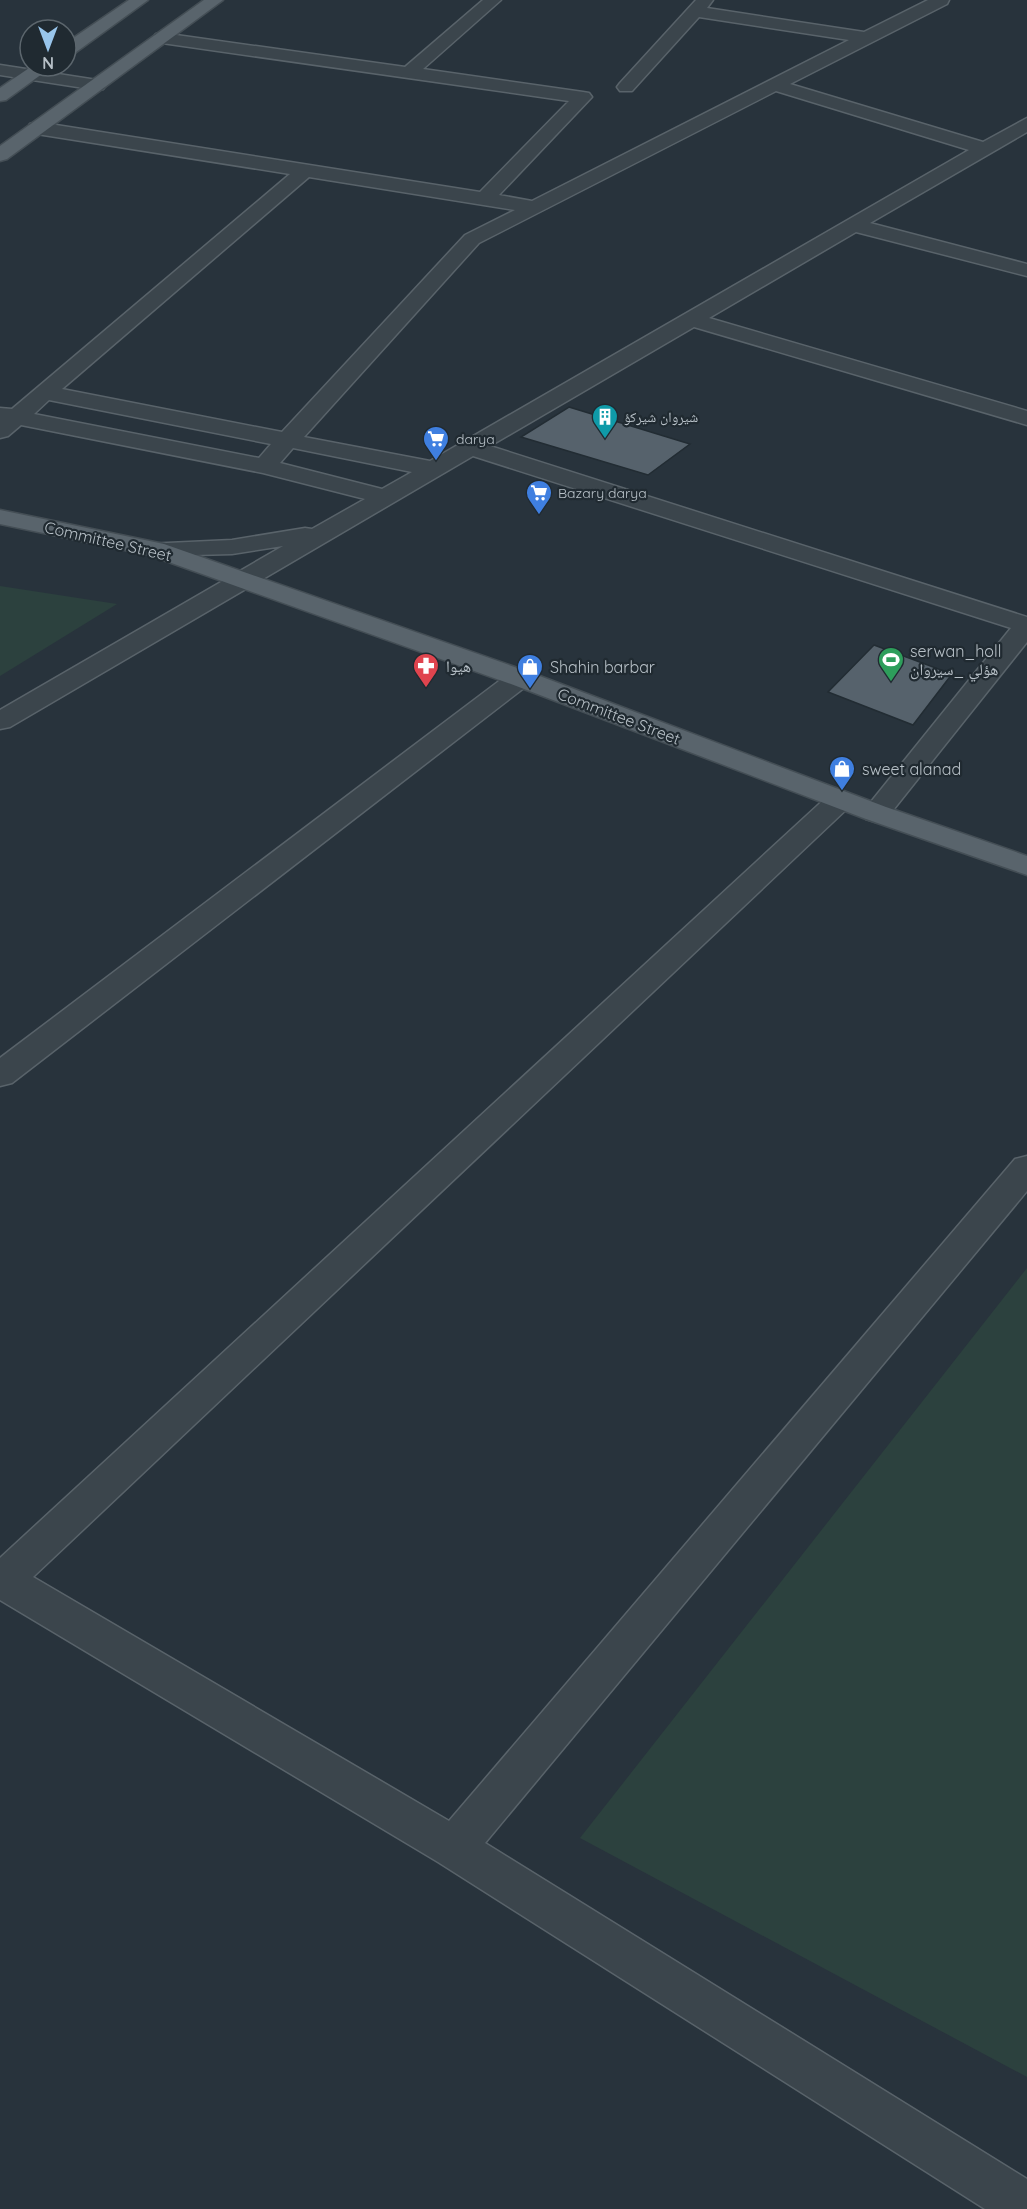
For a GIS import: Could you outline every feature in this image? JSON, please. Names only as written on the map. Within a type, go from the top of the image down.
[{"type":"main road","points":[[78,43],[140,0]]},
{"type":"main road","points":[[0,155],[215,0]]},
{"type":"main road","points":[[0,96],[26,78]]},
{"type":"main road","name":"Committee Street","points":[[0,517],[155,549],[520,678],[840,800],[1027,866]]},
{"type":"street","points":[[409,72],[493,0]]},
{"type":"street","points":[[264,466],[472,239],[941,0]]},
{"type":"street","points":[[626,87],[700,5],[867,38]]},
{"type":"street","points":[[162,38],[583,97],[484,199]]},
{"type":"street","points":[[0,70],[18,70]]},
{"type":"street","points":[[69,78],[97,85]]},
{"type":"street","points":[[774,85],[984,148]]},
{"type":"street","points":[[0,721],[1027,124]]},
{"type":"street","points":[[37,128],[536,207]]},
{"type":"street","points":[[6,421],[46,393],[306,170]]},
{"type":"street","points":[[853,225],[1027,270]]},
{"type":"street","points":[[691,319],[1027,418]]},
{"type":"street","points":[[46,393],[434,469]]},
{"type":"street","points":[[6,421],[264,466],[386,497]]},
{"type":"street","points":[[470,447],[1027,625],[876,813]]},
{"type":"street","points":[[155,549],[231,547],[324,532]]},
{"type":"street","points":[[0,1075],[520,678]]},
{"type":"street","points":[[840,800],[1,1580],[454,1848],[1027,2207]]},
{"type":"street","points":[[454,1848],[1027,1168]]},
{"type":"green space","points":[[0,586],[117,604],[0,676]]},
{"type":"green space","points":[[1027,1268],[1027,2077],[580,1838]]},
{"type":"building","name":"شيروان شيركؤ","points":[[569,407],[690,444],[648,475],[521,437]]},
{"type":"building","name":"serwan_holl هؤلي _سيروان","points":[[874,645],[952,674],[913,725],[828,692]]},
{"type":"place","name":"شيروان شيركؤ","points":[[605,440]]},
{"type":"place","name":"darya","points":[[436,462]]},
{"type":"place","name":"Bazary darya","points":[[539,516]]},
{"type":"place","name":"serwan_holl هؤلي _سيروان","points":[[891,683]]},
{"type":"place","name":"هیوا","points":[[426,689]]},
{"type":"place","name":"Shahin barbar","points":[[530,690]]},
{"type":"place","name":"sweet alanad","points":[[842,792]]}]
